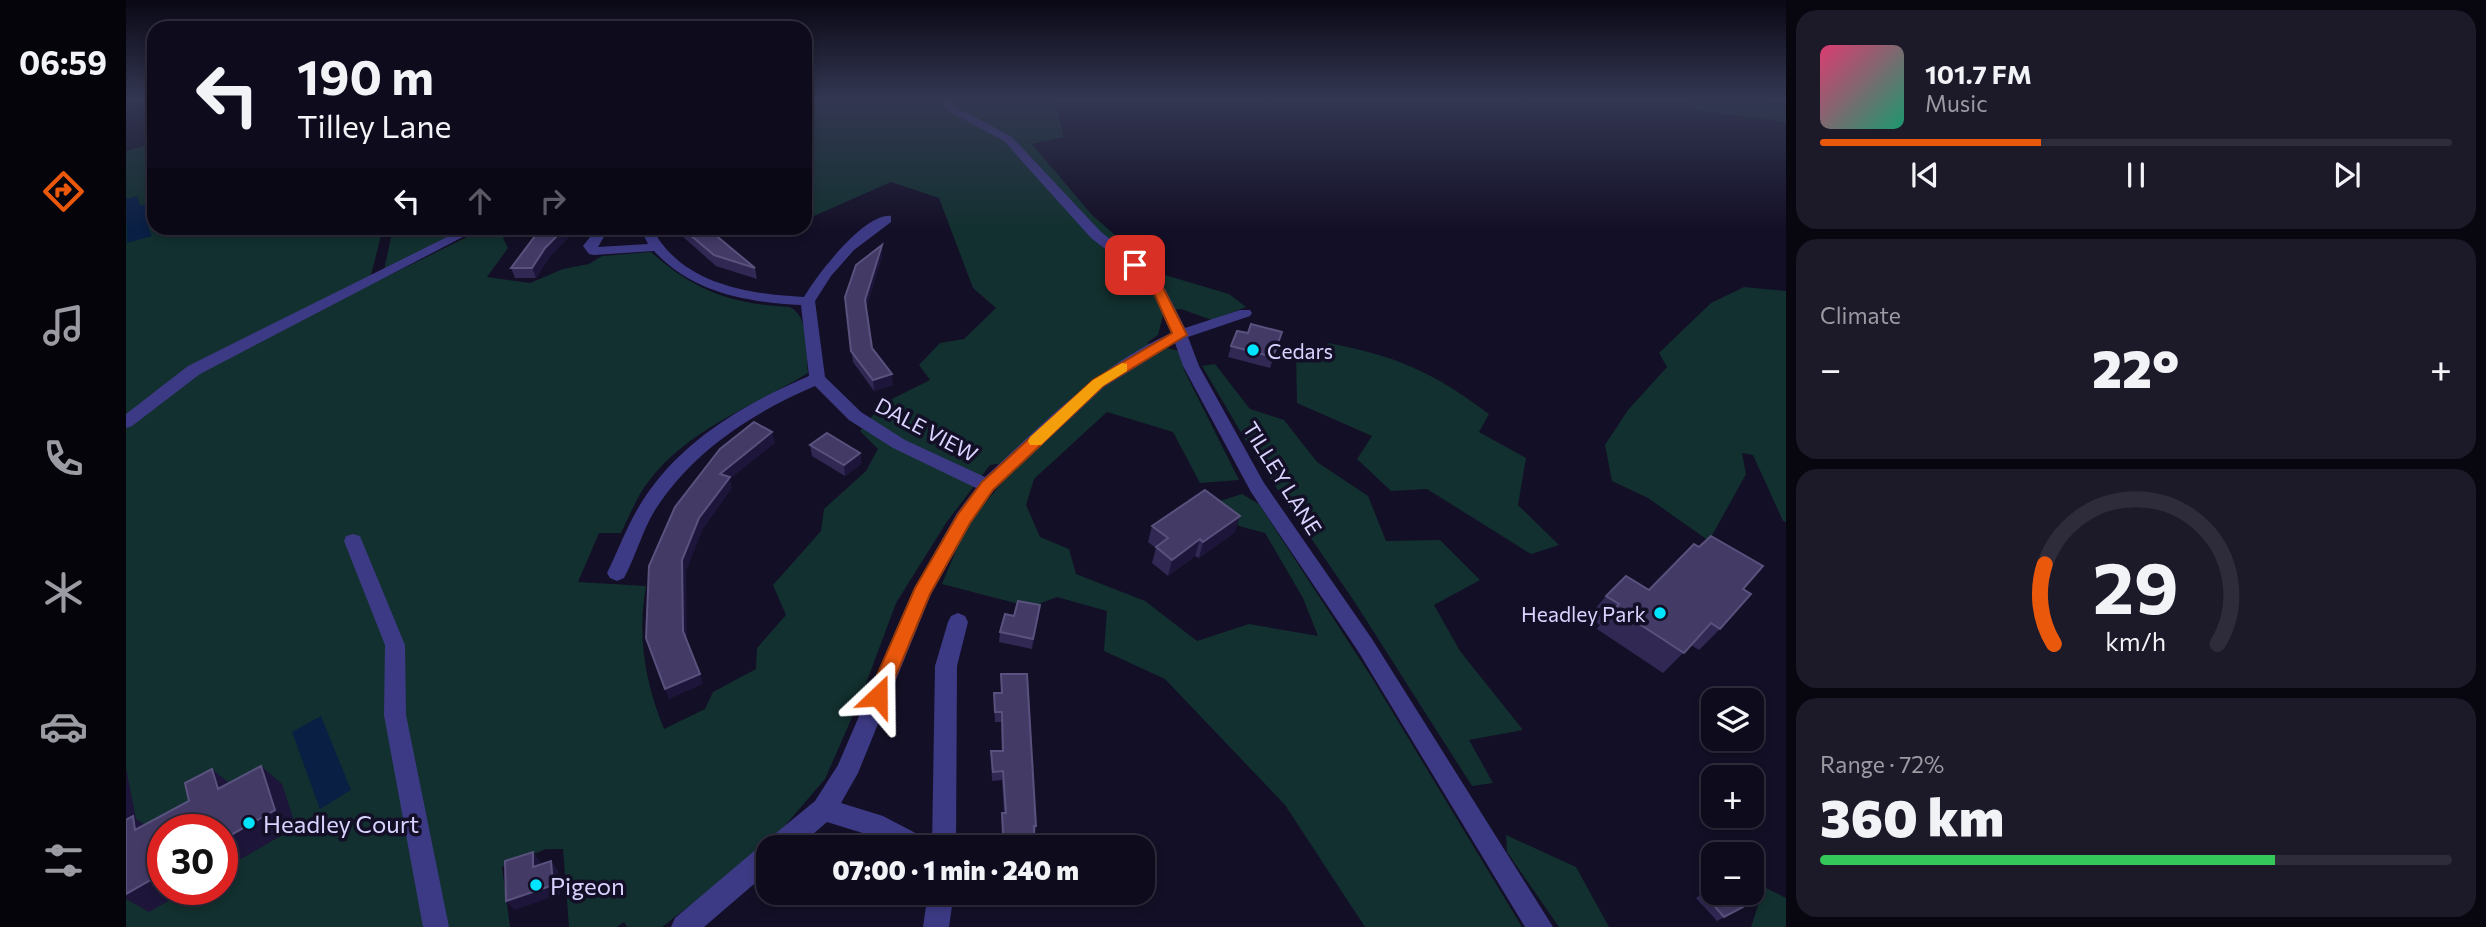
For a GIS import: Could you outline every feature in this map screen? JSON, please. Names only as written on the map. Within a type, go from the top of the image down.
[{"type":"street","name":"TILLEY LANE","points":[[1012,143],[1096,235],[1154,280],[1180,335],[1191,366],[1257,487],[1365,645],[1540,927]]},
{"type":"street","points":[[617,573],[648,506],[675,472],[706,440],[773,396],[817,379],[808,301],[825,274],[849,247],[886,219]]},
{"type":"street","points":[[126,422],[194,370],[460,235]]},
{"type":"street","points":[[598,235],[590,246],[594,251],[657,247]]},
{"type":"street","points":[[650,235],[657,247],[677,266],[702,281],[733,294],[808,301]]},
{"type":"street","points":[[793,835],[824,809],[846,773],[922,593],[964,518],[988,486],[1098,383],[1156,346],[1245,313]]},
{"type":"street","name":"DALE VIEW","points":[[817,379],[855,416],[899,444],[988,486]]},
{"type":"street","points":[[353,541],[396,645],[395,715],[436,927]]},
{"type":"street","points":[[944,835],[946,666],[958,622]]},
{"type":"street","points":[[824,809],[874,825],[893,835]]},
{"type":"street","points":[[684,927],[756,866]]},
{"type":"street","points":[[936,927],[939,905]]},
{"type":"green space","points":[[812,143],[1035,143],[1032,144],[1091,214],[1158,273],[1229,294],[1246,307],[1212,320],[1181,309],[1164,311],[1158,335],[1147,343],[1179,351],[1184,370],[1239,480],[1200,483],[1173,432],[1107,412],[1034,479],[1026,505],[1040,537],[1069,549],[1076,574],[1145,601],[1197,641],[1249,624],[1318,636],[1303,598],[1265,533],[1239,526],[1220,501],[1242,494],[1259,504],[1372,678],[1522,927],[1365,927],[1285,805],[1165,679],[1104,651],[1107,611],[1057,597],[1031,607],[942,584],[967,524],[1014,469],[1003,463],[990,465],[946,523],[896,603],[861,697],[825,779],[777,835],[756,835],[756,854],[662,927],[627,927],[624,922],[617,927],[569,927],[563,849],[546,849],[502,867],[510,927],[126,927],[126,151],[147,145],[147,235],[381,235],[371,275],[388,276],[471,235],[509,235],[503,238],[508,248],[487,277],[530,283],[563,269],[589,264],[602,256],[651,252],[683,277],[715,293],[750,303],[790,307],[796,312],[806,336],[808,373],[716,424],[674,454],[640,494],[621,533],[599,533],[578,582],[646,586],[642,623],[644,659],[664,729],[705,709],[713,692],[756,669],[757,648],[786,615],[773,585],[821,531],[824,509],[866,471],[878,449],[860,431],[882,404],[930,380],[919,365],[940,343],[964,339],[996,308],[973,288],[939,198],[891,182],[812,217]]},
{"type":"green space","points":[[392,235],[452,235],[384,270]]},
{"type":"green space","points":[[1744,287],[1786,291],[1786,522],[1783,521],[1753,455],[1742,453],[1746,474],[1709,541],[1648,498],[1612,481],[1605,445],[1628,410],[1667,367],[1659,353],[1711,303]]},
{"type":"green space","points":[[1328,343],[1374,354],[1413,368],[1450,387],[1489,414],[1479,432],[1526,458],[1518,505],[1559,545],[1531,554],[1427,489],[1391,491],[1357,459],[1372,436],[1297,403],[1296,350],[1316,358]]},
{"type":"green space","points":[[1215,364],[1250,409],[1284,420],[1317,462],[1368,496],[1386,541],[1440,540],[1480,580],[1434,605],[1460,651],[1523,730],[1469,740],[1493,783],[1472,786],[1354,601],[1256,458],[1202,366]]},
{"type":"green space","points":[[1506,835],[1576,867],[1609,927],[1559,927],[1507,852]]},
{"type":"green space","points":[[1764,887],[1786,898],[1786,927],[1751,927],[1758,905],[1764,905]]},
{"type":"water","points":[[137,196],[140,205],[147,205],[147,235],[152,236],[127,243],[126,199]]},
{"type":"water","points":[[321,716],[351,790],[320,809],[292,732]]},
{"type":"building","points":[[536,235],[558,235],[545,248],[532,268],[511,268]]},
{"type":"building","points":[[690,235],[715,235],[755,268],[714,255]]},
{"type":"building","points":[[882,245],[865,300],[872,348],[892,374],[873,380],[851,351],[845,297],[856,265]]},
{"type":"building","points":[[1251,324],[1282,332],[1273,357],[1231,346],[1237,331],[1248,333]]},
{"type":"building","points":[[754,422],[772,432],[720,474],[730,477],[699,518],[682,560],[683,631],[700,674],[665,689],[646,638],[649,566],[675,507],[720,449]]},
{"type":"building","points":[[827,433],[860,453],[844,465],[810,445]]},
{"type":"building","points":[[1205,490],[1240,516],[1203,542],[1200,539],[1172,560],[1156,547],[1168,538],[1152,526]]},
{"type":"building","name":"Headley Park","points":[[1711,536],[1763,566],[1743,589],[1751,594],[1720,629],[1711,623],[1684,653],[1615,608],[1619,604],[1606,596],[1626,576],[1649,590],[1694,544],[1699,547]]},
{"type":"building","points":[[1018,601],[1040,605],[1033,639],[1000,632],[1005,614],[1014,616]]},
{"type":"building","points":[[1001,674],[1027,674],[1036,826],[1034,835],[991,835],[1003,834],[1002,813],[1006,813],[1003,771],[993,772],[991,751],[1003,751],[1002,712],[995,712],[994,693],[1002,693]]},
{"type":"building","points":[[261,766],[275,810],[238,831],[238,814],[165,814],[189,801],[185,783],[212,769],[218,789]]},
{"type":"building","points":[[133,816],[135,830],[147,824],[147,882],[126,894],[126,820]]},
{"type":"building","points":[[533,852],[533,867],[551,861],[553,885],[506,901],[505,861]]},
{"type":"building","points":[[1714,905],[1743,907],[1724,917]]},
{"type":"slow traffic","points":[[1036,441],[1098,383],[1122,368]]},
{"type":"place","name":"Cedars","points":[[1253,350]]},
{"type":"place","name":"Headley Park","points":[[1660,613]]},
{"type":"place","name":"Headley Court","points":[[249,823]]},
{"type":"place","name":"Pigeon","points":[[536,885]]},
{"type":"route","points":[[878,696],[922,593],[964,518],[988,486],[1098,383],[1156,346],[1180,335],[1154,280],[1135,265]]}]
